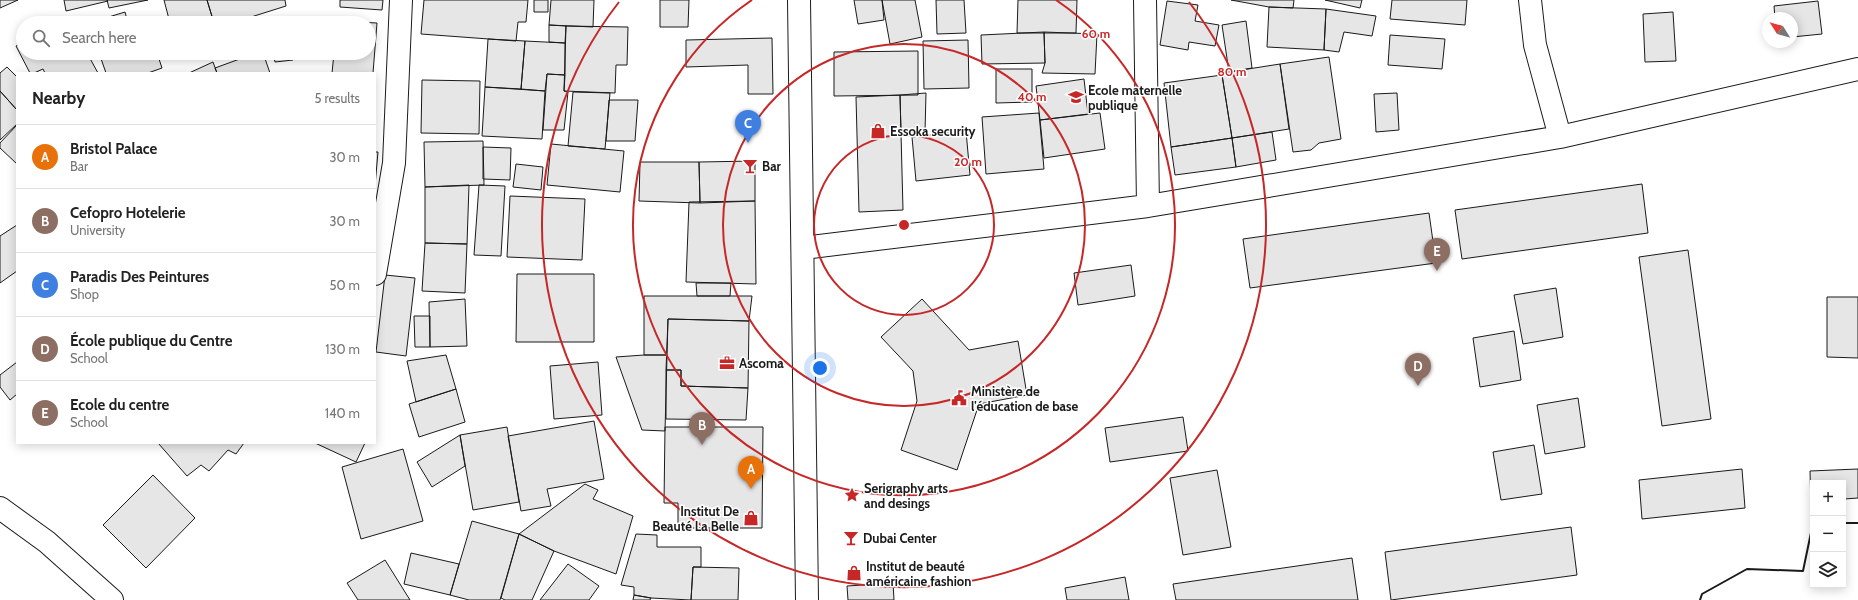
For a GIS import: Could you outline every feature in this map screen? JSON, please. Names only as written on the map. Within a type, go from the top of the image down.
[{"type":"street","points":[[376,268],[394,163],[401,0]]},
{"type":"street","points":[[799,0],[807,600]]},
{"type":"street","points":[[1145,0],[1148,206]]},
{"type":"street","points":[[1530,0],[1535,45],[1560,137]]},
{"type":"street","points":[[803,248],[1148,206],[1560,137],[1858,69]]},
{"type":"street","points":[[0,508],[47,542],[112,600]]},
{"type":"building","points":[[0,0],[18,0],[0,8]]},
{"type":"building","points":[[64,0],[107,0],[108,1],[66,11]]},
{"type":"building","points":[[107,0],[148,0],[109,8]]},
{"type":"building","points":[[164,0],[207,0],[212,16],[168,16]]},
{"type":"building","points":[[207,0],[285,0],[286,6],[254,16],[212,16]]},
{"type":"building","points":[[340,0],[383,0],[382,10],[340,7]]},
{"type":"building","points":[[424,0],[528,0],[526,22],[518,22],[516,41],[421,34]]},
{"type":"building","points":[[534,0],[548,0],[548,12],[534,12]]},
{"type":"building","points":[[551,0],[594,0],[593,27],[549,25]]},
{"type":"building","points":[[660,0],[689,0],[688,27],[660,27]]},
{"type":"building","points":[[854,0],[882,0],[884,20],[858,24]]},
{"type":"building","points":[[882,0],[915,0],[922,37],[890,44]]},
{"type":"building","points":[[936,0],[964,0],[966,33],[937,34]]},
{"type":"building","points":[[1018,0],[1077,0],[1076,33],[1017,33]]},
{"type":"building","points":[[1231,0],[1294,0],[1293,8],[1269,7]]},
{"type":"building","points":[[1325,0],[1362,0],[1360,8]]},
{"type":"building","points":[[1392,0],[1467,0],[1465,25],[1390,19]]},
{"type":"building","points":[[1167,1],[1198,5],[1195,21],[1219,25],[1215,46],[1189,42],[1188,50],[1160,45]]},
{"type":"building","points":[[1818,1],[1822,34],[1798,36],[1798,12],[1774,12],[1774,6]]},
{"type":"building","points":[[1269,7],[1326,9],[1324,50],[1267,47]]},
{"type":"building","points":[[1326,9],[1376,16],[1372,36],[1344,32],[1339,52],[1324,50]]},
{"type":"building","points":[[125,12],[126,16],[112,16]]},
{"type":"building","points":[[1673,12],[1676,61],[1645,62],[1643,14]]},
{"type":"building","points":[[1246,21],[1252,68],[1229,72],[1222,25]]},
{"type":"building","points":[[549,25],[566,26],[565,43],[549,42]]},
{"type":"building","points":[[566,26],[628,27],[627,65],[616,65],[615,93],[564,91]]},
{"type":"building","points":[[1044,32],[1097,34],[1095,74],[1042,73],[1045,63]]},
{"type":"building","points":[[1044,32],[1045,63],[982,64],[981,35]]},
{"type":"building","points":[[1390,35],[1445,39],[1442,69],[1388,65]]},
{"type":"building","points":[[772,38],[773,94],[748,94],[748,65],[686,67],[686,40]]},
{"type":"building","points":[[488,39],[525,41],[521,89],[485,87]]},
{"type":"building","points":[[968,40],[969,88],[924,89],[923,41]]},
{"type":"building","points":[[525,41],[565,43],[565,75],[547,74],[545,91],[521,89]]},
{"type":"building","points":[[918,51],[918,95],[834,96],[834,52]]},
{"type":"building","points":[[1329,57],[1341,139],[1319,143],[1311,150],[1293,152],[1280,64]]},
{"type":"building","points":[[23,60],[91,60],[97,72],[44,72],[43,69],[36,72],[29,72]]},
{"type":"building","points":[[101,60],[159,60],[162,68],[151,72],[106,72]]},
{"type":"building","points":[[237,60],[265,60],[270,72],[217,72],[215,68]]},
{"type":"building","points":[[275,60],[293,60],[275,62]]},
{"type":"building","points":[[333,60],[374,60],[373,72],[332,72]]},
{"type":"building","points":[[213,62],[217,72],[191,72]]},
{"type":"building","points":[[1280,64],[1289,129],[1232,138],[1222,75],[1229,72]]},
{"type":"building","points":[[7,67],[16,76],[16,109],[0,91],[0,73]]},
{"type":"building","points":[[996,69],[1032,69],[1032,102],[996,103]]},
{"type":"building","points":[[547,74],[565,75],[564,91],[568,92],[564,130],[543,130]]},
{"type":"building","points":[[1222,75],[1232,138],[1171,147],[1164,83]]},
{"type":"building","points":[[1084,79],[1088,114],[1040,120],[1036,86]]},
{"type":"building","points":[[422,80],[480,81],[479,134],[421,133]]},
{"type":"building","points":[[485,87],[545,91],[542,139],[482,136]]},
{"type":"building","points":[[0,91],[16,109],[16,125],[0,140]]},
{"type":"building","points":[[573,92],[610,93],[605,149],[568,146]]},
{"type":"building","points":[[926,93],[925,132],[901,132],[900,95]]},
{"type":"building","points":[[1397,93],[1399,130],[1376,132],[1374,94]]},
{"type":"building","points":[[900,95],[903,210],[859,212],[856,97]]},
{"type":"building","points":[[609,100],[638,100],[635,141],[606,141]]},
{"type":"building","points":[[1039,113],[1044,169],[986,174],[982,117]]},
{"type":"building","points":[[1100,113],[1105,149],[1044,158],[1040,120]]},
{"type":"building","points":[[16,126],[16,163],[0,148],[0,143]]},
{"type":"building","points":[[966,131],[970,175],[916,181],[912,137]]},
{"type":"building","points":[[1272,132],[1276,160],[1236,167],[1232,138]]},
{"type":"building","points":[[1232,138],[1236,167],[1175,175],[1171,147]]},
{"type":"building","points":[[483,141],[484,185],[425,187],[424,142]]},
{"type":"building","points":[[551,144],[624,151],[620,192],[547,185]]},
{"type":"building","points":[[483,147],[511,148],[510,180],[483,179]]},
{"type":"building","points":[[376,152],[378,152],[376,175]]},
{"type":"building","points":[[755,161],[755,201],[700,203],[699,162]]},
{"type":"building","points":[[640,162],[699,162],[700,203],[639,201]]},
{"type":"building","points":[[516,164],[543,167],[541,190],[513,187]]},
{"type":"building","points":[[1642,184],[1648,233],[1462,259],[1455,210]]},
{"type":"building","points":[[469,185],[467,244],[425,243],[425,187]]},
{"type":"building","points":[[479,185],[505,186],[501,256],[474,255]]},
{"type":"building","points":[[510,196],[585,199],[582,260],[507,257]]},
{"type":"building","points":[[755,201],[756,284],[686,282],[689,202]]},
{"type":"building","points":[[1429,213],[1436,263],[1250,288],[1243,239]]},
{"type":"building","points":[[16,226],[16,272],[0,283],[0,236]]},
{"type":"building","points":[[425,243],[467,244],[465,293],[422,291]]},
{"type":"building","points":[[1688,250],[1711,419],[1662,426],[1639,257]]},
{"type":"building","points":[[1131,265],[1135,296],[1078,305],[1074,273]]},
{"type":"building","points":[[517,274],[594,274],[594,342],[516,342]]},
{"type":"building","points":[[385,275],[415,278],[406,356],[376,352]]},
{"type":"building","points":[[696,283],[731,283],[730,296],[697,296]]},
{"type":"building","points":[[1556,288],[1563,337],[1523,344],[1514,295]]},
{"type":"building","points":[[644,296],[752,296],[749,321],[668,319],[667,355],[644,355]]},
{"type":"building","points":[[1827,297],[1858,297],[1858,358],[1827,357]]},
{"type":"building","points":[[465,299],[467,346],[430,347],[429,302]]},
{"type":"building","points":[[922,299],[969,350],[1018,341],[1027,395],[979,404],[957,470],[901,450],[917,401],[913,371],[881,337]]},
{"type":"building","points":[[414,316],[430,316],[430,347],[415,347]]},
{"type":"building","points":[[668,319],[749,321],[748,388],[681,386],[681,370],[666,370]]},
{"type":"building","points":[[1514,331],[1521,380],[1480,387],[1473,338]]},
{"type":"building","points":[[446,355],[456,389],[416,402],[407,361]]},
{"type":"building","points":[[667,355],[665,431],[642,430],[616,357]]},
{"type":"building","points":[[598,362],[602,415],[554,419],[550,366]]},
{"type":"building","points":[[16,363],[16,395],[10,400],[0,387],[0,375]]},
{"type":"building","points":[[666,370],[681,370],[681,386],[748,388],[746,420],[666,419]]},
{"type":"building","points":[[456,389],[465,422],[419,437],[409,404]]},
{"type":"building","points":[[1578,398],[1585,447],[1545,454],[1537,405]]},
{"type":"building","points":[[1183,417],[1188,451],[1110,462],[1105,428]]},
{"type":"building","points":[[594,421],[604,479],[547,489],[551,506],[521,511],[508,436]]},
{"type":"building","points":[[507,427],[519,502],[473,510],[460,435]]},
{"type":"building","points":[[665,427],[763,427],[762,528],[678,528],[678,503],[664,503]]},
{"type":"building","points":[[460,435],[465,466],[432,487],[417,462]]},
{"type":"building","points":[[159,444],[243,444],[236,454],[228,450],[209,471],[201,465],[187,476]]},
{"type":"building","points":[[317,444],[365,444],[356,462]]},
{"type":"building","points":[[1534,445],[1542,494],[1501,500],[1493,452]]},
{"type":"building","points":[[403,449],[423,521],[361,539],[342,467]]},
{"type":"building","points":[[1742,469],[1745,508],[1642,519],[1639,480]]},
{"type":"building","points":[[1858,469],[1858,498],[1846,499],[1846,480],[1810,480],[1810,471]]},
{"type":"building","points":[[1217,470],[1231,547],[1183,555],[1170,478]]},
{"type":"building","points":[[153,475],[195,518],[146,568],[103,525]]},
{"type":"building","points":[[585,484],[598,490],[593,499],[633,516],[616,574],[554,551],[519,534]]},
{"type":"building","points":[[472,521],[519,534],[500,600],[469,600],[450,595]]},
{"type":"building","points":[[1571,527],[1577,575],[1391,600],[1385,552]]},
{"type":"building","points":[[519,534],[554,551],[532,600],[505,600],[501,598]]},
{"type":"building","points":[[636,534],[657,535],[657,547],[701,547],[701,567],[693,567],[691,600],[651,598],[634,595],[634,587],[621,585]]},
{"type":"building","points":[[411,553],[459,564],[450,595],[404,584]]},
{"type":"building","points":[[1352,558],[1358,600],[1176,600],[1173,584]]},
{"type":"building","points":[[385,560],[410,600],[358,600],[347,583]]},
{"type":"building","points":[[568,564],[599,586],[589,600],[540,600]]},
{"type":"building","points":[[693,567],[739,568],[738,600],[691,600]]},
{"type":"building","points":[[1125,577],[1129,600],[1067,600],[1065,588]]},
{"type":"building","points":[[893,583],[894,600],[848,600],[847,586]]},
{"type":"building","points":[[634,595],[651,598],[650,600],[633,600]]},
{"type":"wall","points":[[1846,523],[1858,523]]},
{"type":"wall","points":[[1700,600],[1702,594],[1747,569],[1803,571],[1810,537]]},
{"type":"place","name":"Ecole maternelle publique","points":[[1076,97]]},
{"type":"place","name":"Essoka security","points":[[878,131]]},
{"type":"place","name":"Paradis Des Peintures","points":[[748,143]]},
{"type":"place","name":"Bar","points":[[750,166]]},
{"type":"place","name":"Ecole du centre","points":[[1437,271]]},
{"type":"place","name":"Ascoma","points":[[727,363]]},
{"type":"place","name":"École publique du Centre","points":[[1418,386]]},
{"type":"place","name":"Ministère de l'éducation de base","points":[[959,398]]},
{"type":"place","name":"Cefopro Hotelerie","points":[[702,445]]},
{"type":"place","name":"Bristol Palace","points":[[751,489]]},
{"type":"place","name":"Serigraphy arts and desings","points":[[852,495]]},
{"type":"place","name":"Institut De Beauté La Belle","points":[[751,518]]},
{"type":"place","name":"Dubai Center","points":[[851,538]]},
{"type":"place","name":"Institut de beauté américaine fashion","points":[[854,573]]}]
